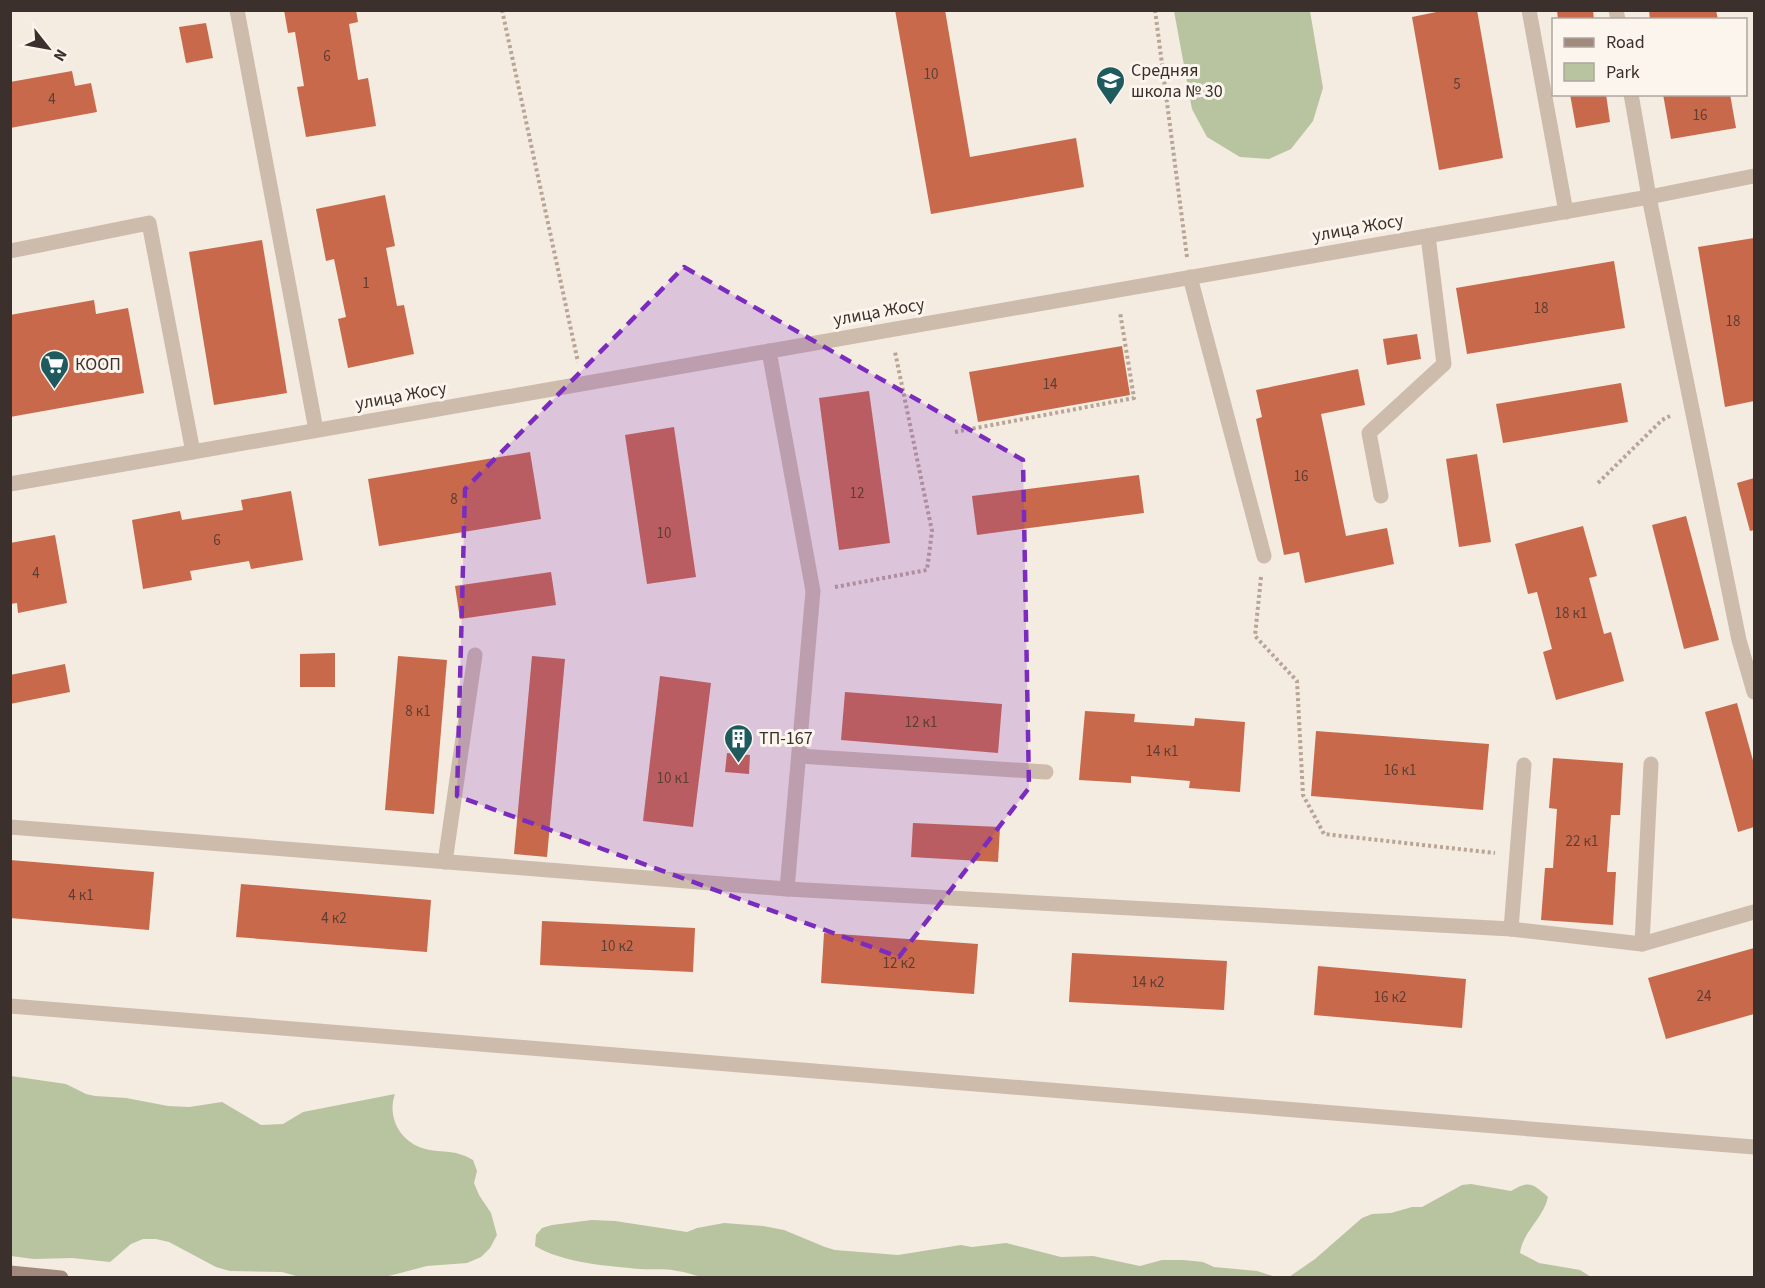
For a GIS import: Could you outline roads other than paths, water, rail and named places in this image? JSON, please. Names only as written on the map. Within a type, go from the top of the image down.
[{"type":"main road","points":[[10,1273],[61,1278]]},
{"type":"street","points":[[237,10],[316,430]]},
{"type":"street","points":[[1529,10],[1566,212]]},
{"type":"street","points":[[1631,96],[1649,197],[1739,640],[1755,692]]},
{"type":"street","name":"улица Жосу","points":[[10,484],[1566,212],[1755,176]]},
{"type":"street","points":[[10,251],[149,223],[193,452]]},
{"type":"street","points":[[1381,496],[1369,433],[1444,364],[1428,236]]},
{"type":"street","points":[[1190,277],[1264,556]]},
{"type":"street","points":[[769,351],[813,591],[787,889]]},
{"type":"street","points":[[446,862],[475,655]]},
{"type":"street","points":[[799,756],[1046,772]]},
{"type":"street","points":[[1642,944],[1651,764]]},
{"type":"street","points":[[1511,929],[1524,765]]},
{"type":"street","points":[[10,827],[787,889],[1511,929],[1642,944],[1755,912]]},
{"type":"street","points":[[10,1006],[1755,1147]]},
{"type":"place","name":"Средняя школа № 30","points":[[1110,106]]},
{"type":"place","name":"КООП","points":[[54,390]]},
{"type":"place","name":"ТП-167","points":[[738,764]]}]
